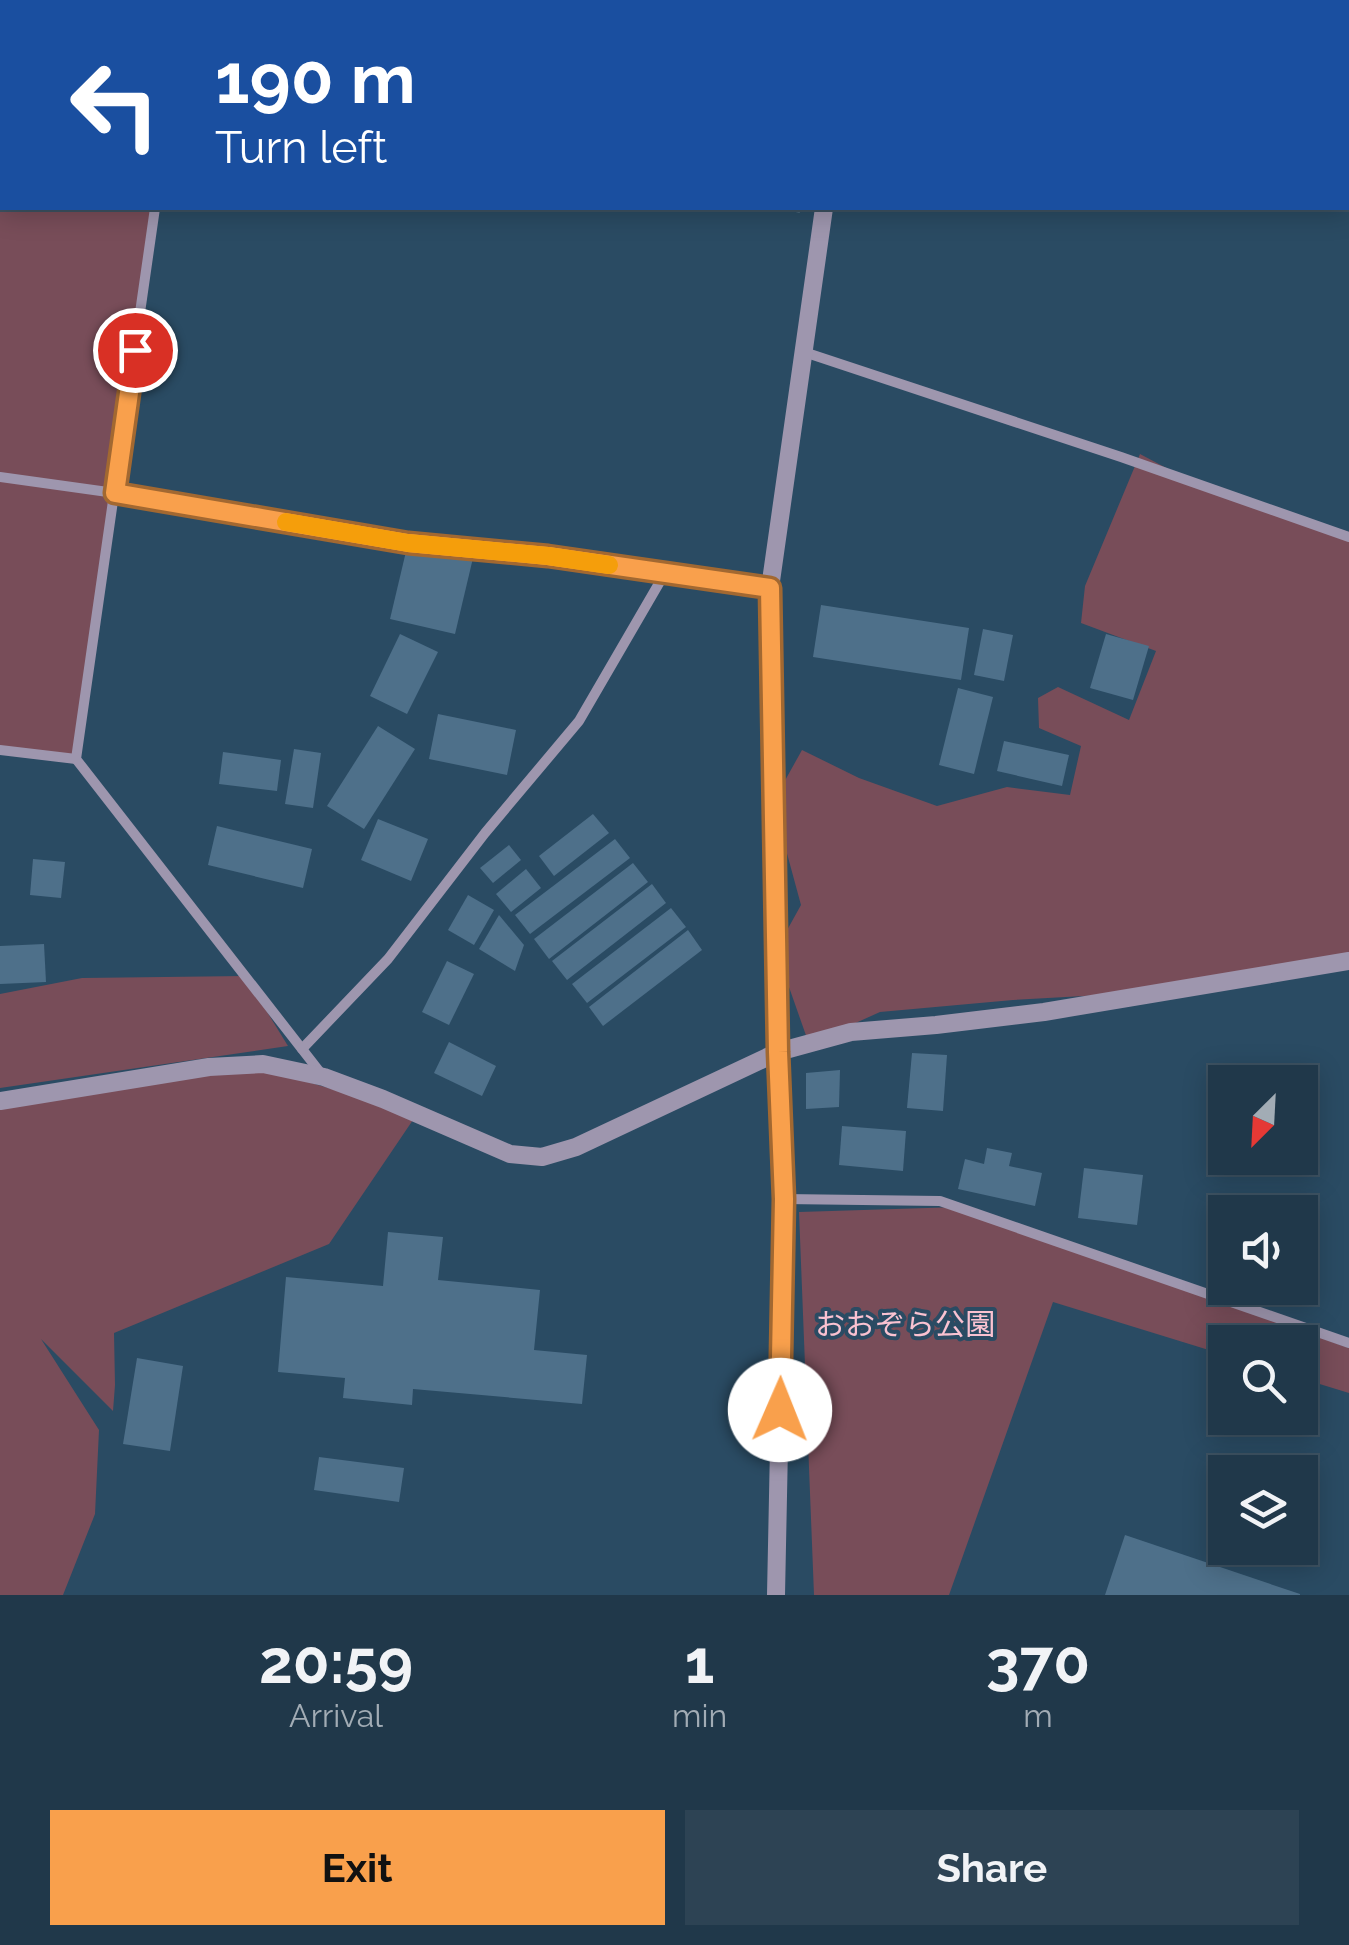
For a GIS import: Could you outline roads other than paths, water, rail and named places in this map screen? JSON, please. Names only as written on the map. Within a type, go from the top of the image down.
[{"type":"street","points":[[76,759],[156,210]]},
{"type":"street","points":[[776,1595],[784,1199],[770,588],[824,210]]},
{"type":"street","points":[[804,352],[1349,537]]},
{"type":"street","points":[[0,477],[408,543],[548,556],[770,588]]},
{"type":"street","points":[[302,1048],[388,958],[579,720],[665,573]]},
{"type":"street","points":[[0,750],[76,759],[324,1077]]},
{"type":"street","points":[[0,1101],[209,1067],[263,1064],[324,1077],[510,1154],[542,1157],[576,1147],[778,1052],[852,1032],[1044,1012],[1349,961]]},
{"type":"street","points":[[784,1199],[940,1201],[1349,1343]]},
{"type":"park label","name":"おおぞら公園","points":[[905,1325]]}]
